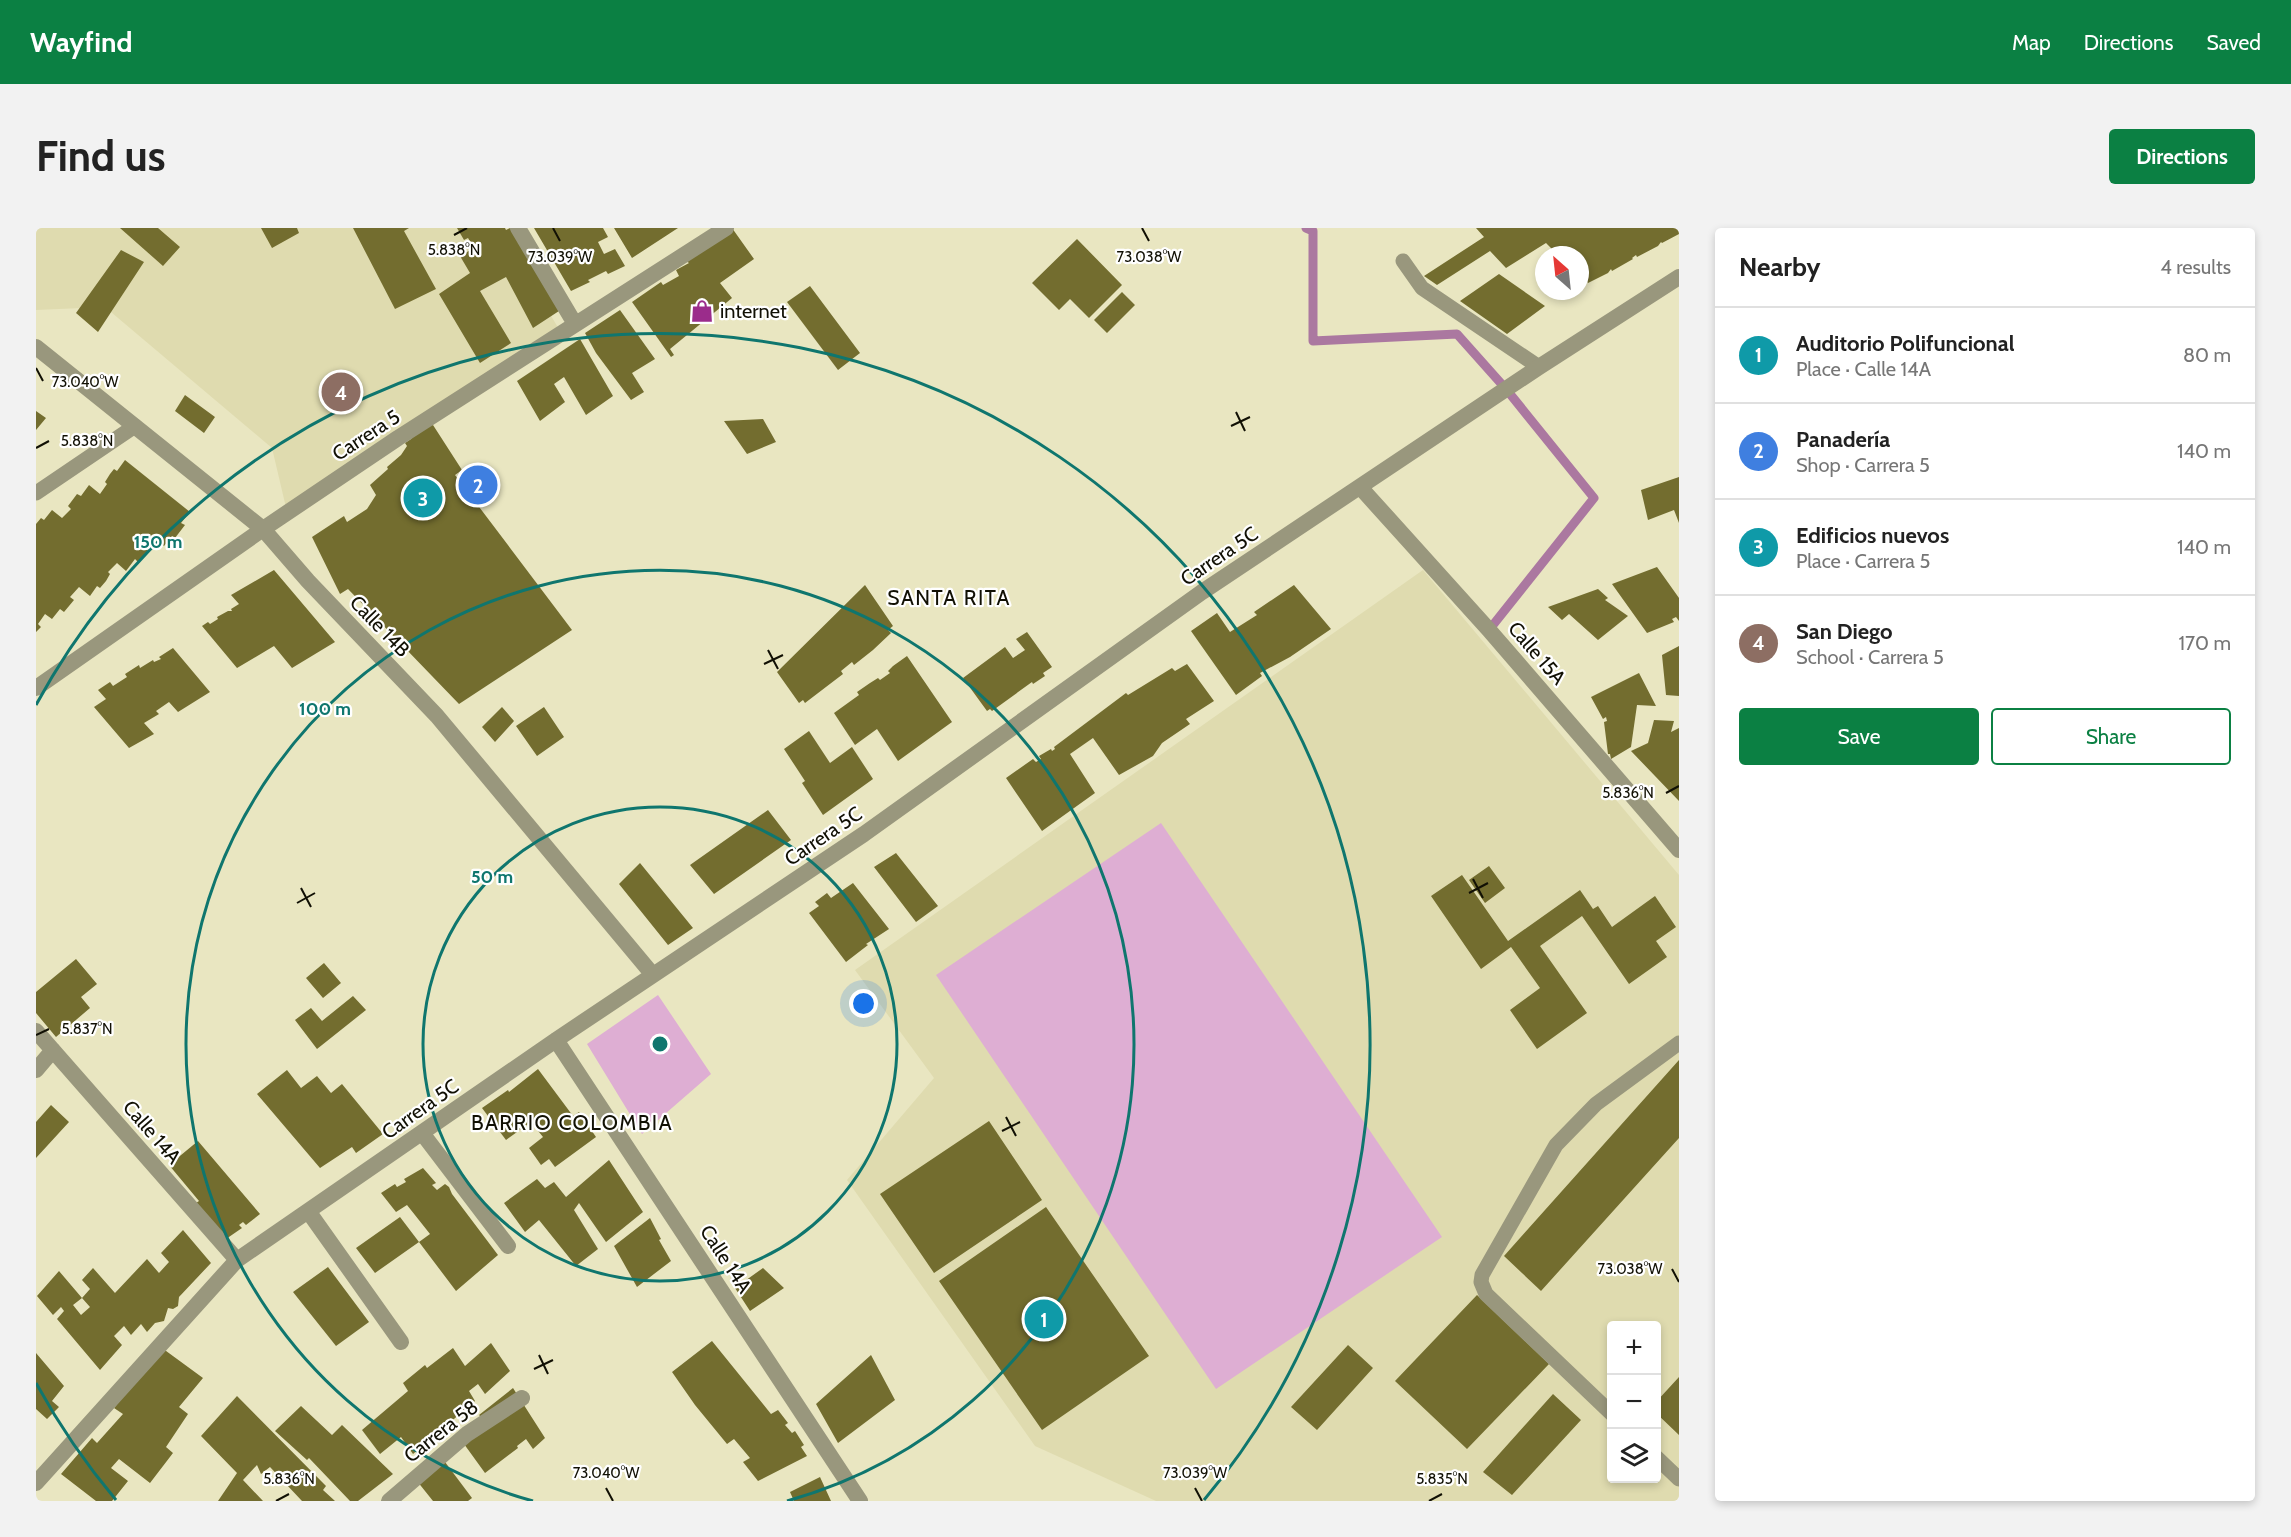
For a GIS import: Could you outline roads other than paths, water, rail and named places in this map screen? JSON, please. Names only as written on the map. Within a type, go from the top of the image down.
[{"type":"street","points":[[518,228],[575,324]]},
{"type":"street","name":"Carrera 5","points":[[36,688],[262,528],[726,228]]},
{"type":"street","name":"Carrera 5C","points":[[36,1483],[237,1260],[556,1040],[864,834],[1202,592],[1539,366],[1679,277]]},
{"type":"street","name":"Calle 14B","points":[[36,347],[262,528],[308,581],[437,716],[653,975]]},
{"type":"street","name":"Calle 15A","points":[[1360,486],[1489,630],[1679,850]]},
{"type":"street","name":"Calle 14A","points":[[36,1031],[237,1260]]},
{"type":"street","name":"Calle 14A","points":[[556,1040],[860,1501]]},
{"type":"street","points":[[36,1070],[53,1050]]},
{"type":"street","points":[[422,1132],[508,1246]]},
{"type":"street","points":[[308,1211],[401,1342]]},
{"type":"street","name":"Carrera 58","points":[[389,1501],[467,1434],[522,1398]]},
{"type":"lane","points":[[1404,261],[1422,288],[1539,366]]},
{"type":"lane","points":[[36,494],[135,426]]},
{"type":"lane","points":[[1607,1410],[1486,1294],[1481,1282],[1482,1275],[1556,1145],[1596,1104],[1679,1042]]},
{"type":"lane","points":[[1661,1462],[1679,1479]]},
{"type":"waterway","points":[[1306,228],[1313,231],[1313,341],[1457,334],[1506,389],[1594,498],[1489,630]]},
{"type":"place","name":"internet","points":[[702,311]]},
{"type":"place","name":"San Diego","points":[[341,392]]},
{"type":"place","name":"Panadería","points":[[478,485]]},
{"type":"place","name":"Edificios nuevos","points":[[423,498]]},
{"type":"place","name":"Auditorio Polifuncional","points":[[1044,1319]]},
{"type":"district","name":"SANTA RITA","points":[[949,598]]},
{"type":"district","name":"BARRIO COLOMBIA","points":[[572,1123]]}]
